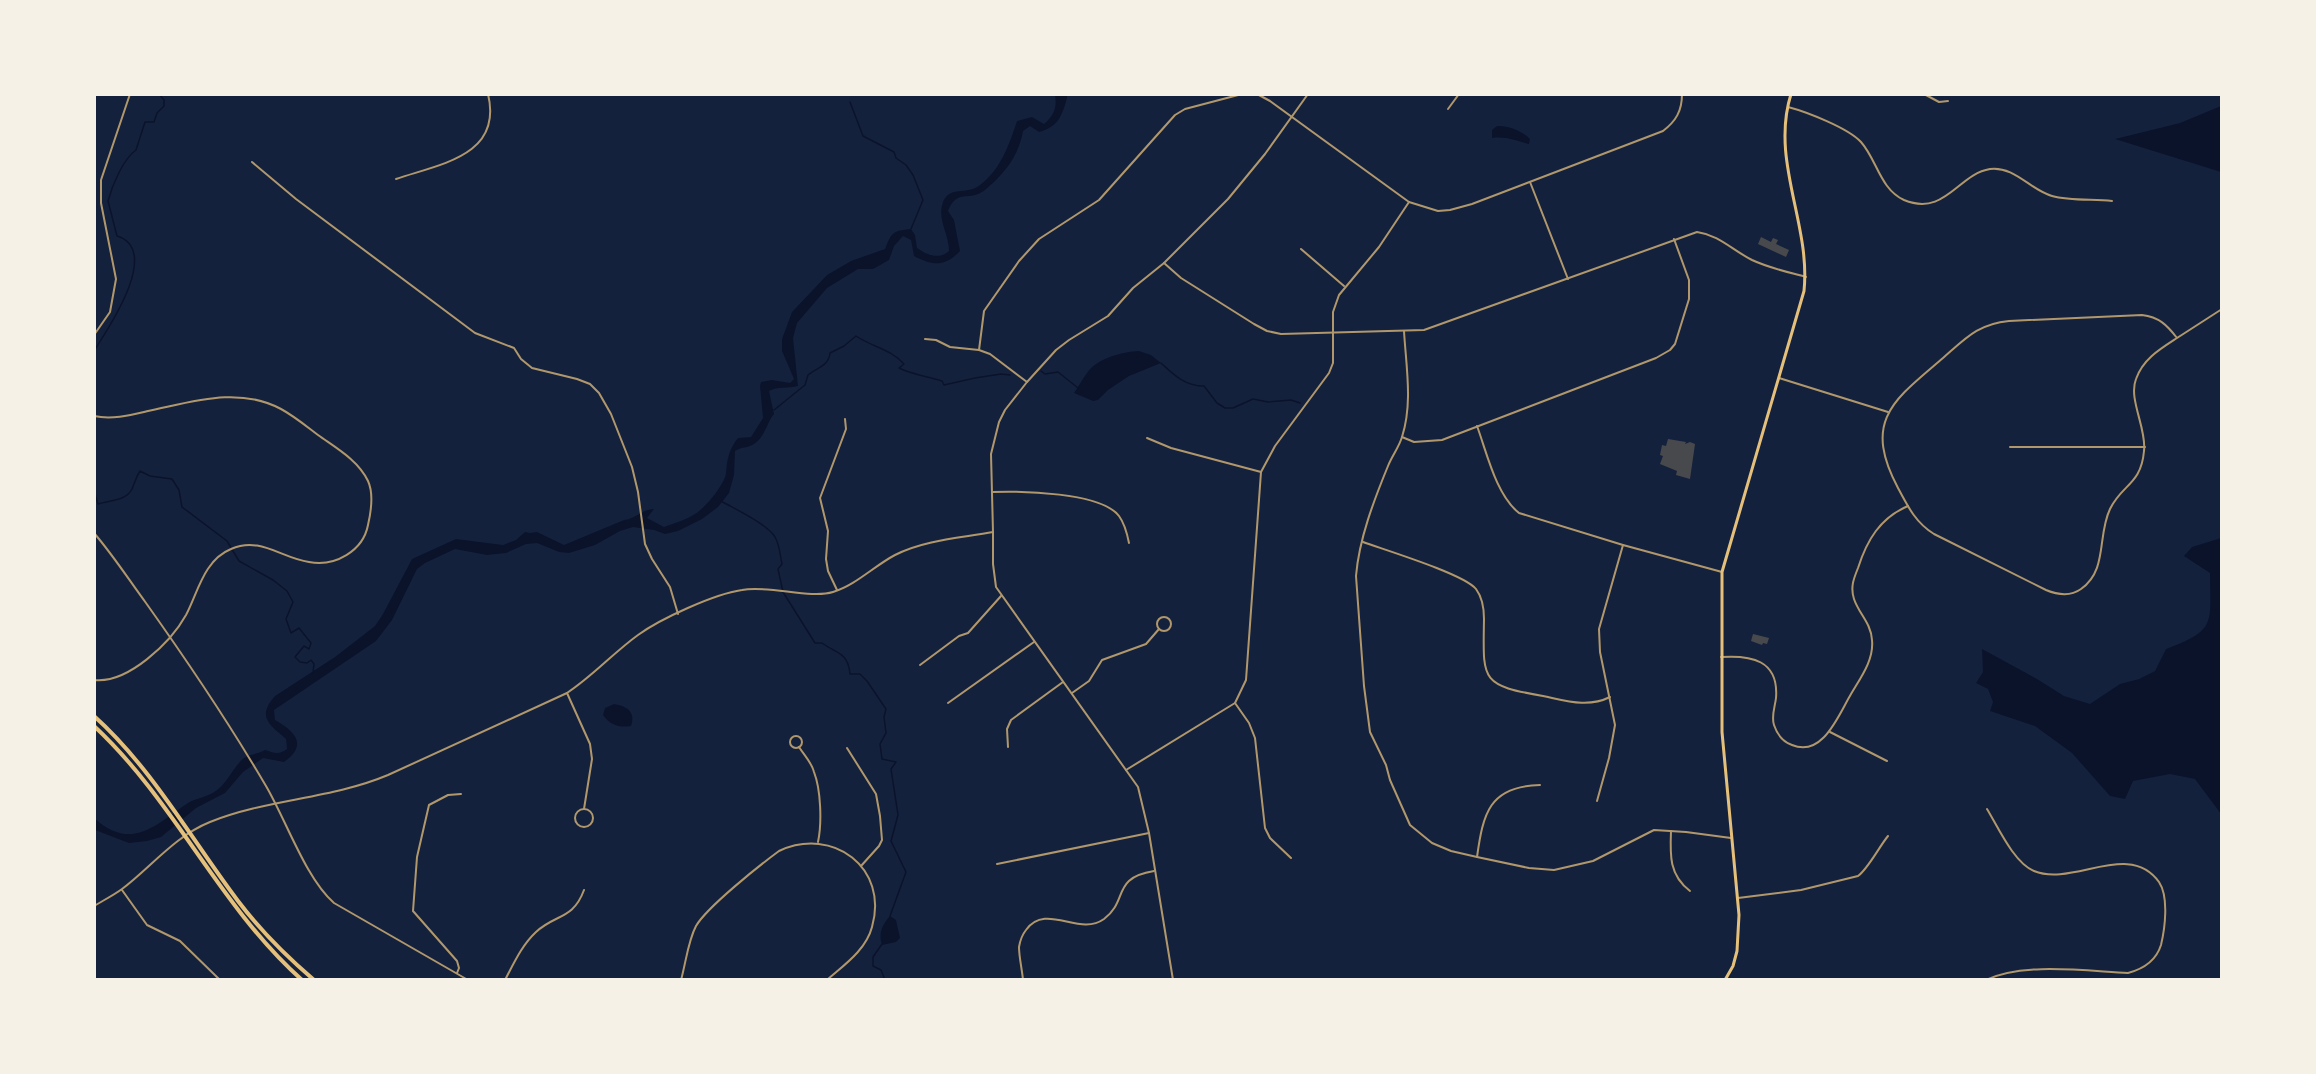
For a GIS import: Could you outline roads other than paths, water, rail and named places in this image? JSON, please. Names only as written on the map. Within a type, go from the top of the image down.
[{"type":"highway","points":[[94,716],[130,753],[258,926],[314,980]]},
{"type":"highway","points":[[94,726],[131,764],[253,930],[302,980]]},
{"type":"main road","points":[[1725,980],[1733,966],[1738,944],[1738,898],[1722,732],[1722,572],[1804,291],[1806,277],[1804,245],[1785,152],[1784,120],[1791,94]]},
{"type":"street","points":[[94,335],[110,312],[116,279],[101,204],[101,180],[130,94]]},
{"type":"street","points":[[396,179],[467,155],[478,145],[490,124],[491,108],[488,94]]},
{"type":"street","points":[[979,350],[984,311],[1019,261],[1039,239],[1099,200],[1175,115],[1185,109],[1242,94]]},
{"type":"street","points":[[1257,94],[1263,96],[1409,202],[1438,211],[1450,210],[1530,182],[1663,131],[1677,117],[1682,108],[1682,94]]},
{"type":"street","points":[[1173,980],[1149,832],[1138,787],[1001,596],[994,580],[991,454],[999,422],[1027,382],[1056,350],[1108,316],[1133,288],[1164,263],[1228,199],[1308,94]]},
{"type":"street","points":[[1448,109],[1459,94]]},
{"type":"street","points":[[1923,94],[1939,102],[1948,101]]},
{"type":"street","points":[[1788,107],[1814,115],[1859,140],[1889,189],[1897,196],[1913,203],[1940,200],[1973,175],[1981,171],[2000,169],[2018,176],[2054,197],[2112,201]]},
{"type":"street","points":[[252,162],[296,199],[475,333],[513,348],[532,368],[590,384],[599,393],[611,414],[634,475],[642,531],[652,560],[670,587],[678,614]]},
{"type":"street","points":[[1530,182],[1568,279]]},
{"type":"street","points":[[1126,770],[1236,703],[1246,680],[1262,472],[1275,446],[1329,373],[1333,363],[1333,312],[1344,286],[1379,247],[1409,202]]},
{"type":"street","points":[[1164,263],[1181,278],[1267,331],[1281,334],[1424,330],[1688,234],[1706,233],[1750,259],[1806,277]]},
{"type":"street","points":[[1402,437],[1414,442],[1431,443],[1442,440],[1656,358],[1671,350],[1678,336],[1690,289],[1674,239]]},
{"type":"street","points":[[1301,249],[1344,286]]},
{"type":"street","points":[[2177,338],[2166,324],[2150,316],[2142,315],[1995,322],[1973,331],[1898,396],[1888,412],[1884,426],[1885,459],[1908,506],[1923,528],[2054,593],[2066,595],[2077,592],[2087,585],[2099,565],[2110,509],[2140,472],[2145,447],[2134,382],[2145,361],[2222,309]]},
{"type":"street","points":[[1404,332],[1408,401],[1402,437],[1389,465],[1362,542],[1356,576],[1364,686],[1370,732],[1410,825],[1432,843],[1451,851],[1530,868],[1564,868],[1601,858],[1654,830],[1733,839]]},
{"type":"street","points":[[925,339],[936,340],[950,347],[979,350],[1002,362],[1027,382]]},
{"type":"street","points":[[1779,378],[1888,412]]},
{"type":"street","points":[[94,416],[125,416],[224,396],[260,400],[280,409],[355,462],[368,482],[372,509],[366,534],[352,553],[329,561],[309,562],[262,545],[245,544],[230,549],[218,557],[208,569],[197,587],[186,614],[170,638],[132,671],[110,679],[94,680]]},
{"type":"street","points":[[837,591],[828,571],[826,559],[828,531],[820,498],[846,429],[845,418]]},
{"type":"street","points":[[1477,426],[1502,493],[1511,507],[1528,518],[1722,572]]},
{"type":"street","points":[[1147,438],[1171,448],[1262,472]]},
{"type":"street","points":[[2010,447],[2145,447]]},
{"type":"street","points":[[992,492],[1021,491],[1092,500],[1118,515],[1129,543]]},
{"type":"street","points":[[1721,657],[1743,656],[1766,666],[1776,687],[1773,724],[1784,741],[1793,746],[1805,747],[1817,743],[1830,732],[1872,655],[1872,631],[1854,601],[1853,582],[1871,536],[1894,512],[1908,506]]},
{"type":"street","points":[[94,906],[122,889],[175,843],[195,829],[232,815],[376,780],[567,693],[585,681],[639,634],[678,614],[738,590],[753,588],[820,594],[837,591],[894,555],[908,549],[993,532]]},
{"type":"street","points":[[94,533],[170,638],[248,756],[276,804],[312,876],[325,895],[334,903],[468,980]]},
{"type":"street","points":[[1362,542],[1463,579],[1477,591],[1484,612],[1484,667],[1494,683],[1508,690],[1584,704],[1600,702],[1610,697]]},
{"type":"street","points":[[1597,801],[1615,725],[1598,640],[1602,616],[1623,545]]},
{"type":"street","points":[[920,665],[959,636],[968,633],[1001,596]]},
{"type":"street","points":[[1072,693],[1089,681],[1102,660],[1146,644],[1159,629],[1158,621],[1161,618],[1168,619],[1169,629],[1163,631],[1159,629]]},
{"type":"street","points":[[948,703],[1034,642]]},
{"type":"street","points":[[1008,747],[1006,729],[1011,720],[1063,682]]},
{"type":"street","points":[[567,693],[590,744],[592,759],[584,809]]},
{"type":"street","points":[[1236,703],[1249,723],[1254,738],[1265,828],[1275,844],[1291,858]]},
{"type":"street","points":[[1830,732],[1887,761]]},
{"type":"street","points":[[800,747],[795,749],[791,746],[789,742],[791,737],[796,735],[800,738],[802,744],[800,747],[814,769],[821,828],[818,842]]},
{"type":"street","points":[[847,748],[876,794],[880,816],[882,840],[861,866]]},
{"type":"street","points":[[1477,857],[1481,824],[1492,804],[1502,795],[1522,785],[1540,785]]},
{"type":"street","points":[[457,974],[459,968],[457,961],[412,911],[417,857],[429,805],[448,795],[461,794]]},
{"type":"street","points":[[584,809],[590,812],[593,818],[590,824],[584,827],[578,824],[575,818],[578,812],[584,809]]},
{"type":"street","points":[[1986,980],[1998,974],[2021,970],[2128,972],[2142,969],[2149,964],[2160,949],[2164,900],[2161,886],[2156,878],[2133,865],[2117,864],[2046,874],[2032,870],[2022,863],[1988,810]]},
{"type":"street","points":[[1671,831],[1671,863],[1678,880],[1690,891]]},
{"type":"street","points":[[997,864],[1149,832]]},
{"type":"street","points":[[1738,898],[1801,890],[1858,876],[1865,871],[1868,862],[1888,836]]},
{"type":"street","points":[[681,980],[697,924],[707,912],[780,851],[791,846],[818,842],[854,858],[870,880],[874,896],[872,927],[867,940],[857,953],[827,980]]},
{"type":"street","points":[[1023,980],[1019,947],[1021,937],[1027,927],[1045,918],[1056,918],[1085,925],[1095,923],[1104,919],[1111,911],[1128,880],[1138,873],[1154,871]]},
{"type":"street","points":[[122,889],[147,925],[180,941],[220,980]]},
{"type":"street","points":[[505,980],[530,937],[539,929],[571,912],[578,904],[584,890]]},
{"type":"water","points":[[1055,95],[1067,95],[1067,98],[1055,124],[1039,132],[1030,126],[1023,131],[1012,159],[993,183],[982,192],[959,198],[951,204],[948,211],[954,220],[960,251],[949,260],[933,263],[914,256],[911,240],[903,236],[894,246],[889,260],[873,269],[858,269],[827,288],[797,323],[793,338],[798,386],[769,391],[774,414],[758,441],[735,451],[734,475],[729,493],[718,507],[702,519],[678,531],[665,534],[633,527],[620,531],[595,545],[569,553],[559,552],[537,543],[526,544],[506,553],[487,555],[455,549],[425,563],[417,569],[392,620],[376,641],[274,710],[275,720],[293,733],[296,738],[296,749],[284,762],[263,758],[243,772],[225,793],[196,808],[161,837],[129,843],[95,830],[94,818],[120,833],[143,832],[188,803],[221,787],[244,758],[265,750],[276,753],[287,749],[286,739],[267,720],[266,710],[269,703],[275,696],[335,657],[375,626],[412,559],[456,539],[503,545],[516,540],[525,532],[537,532],[564,545],[650,509],[654,509],[647,518],[664,527],[699,511],[714,495],[725,478],[732,446],[738,438],[751,437],[763,418],[761,382],[772,380],[790,383],[794,379],[782,351],[782,339],[792,312],[827,275],[851,261],[885,249],[891,236],[896,232],[911,229],[915,235],[917,248],[929,254],[937,256],[949,251],[941,216],[945,199],[953,192],[975,188],[987,179],[1003,156],[1017,121],[1032,117],[1044,124],[1054,111]]},
{"type":"water","points":[[2221,106],[2221,172],[2115,139],[2180,123]]},
{"type":"water","points":[[1497,126],[1506,126],[1519,131],[1530,139],[1529,144],[1507,138],[1492,138],[1492,130]]},
{"type":"water","points":[[1139,351],[1151,355],[1161,363],[1129,376],[1098,400],[1093,401],[1074,393],[1085,375],[1097,363],[1118,354]]},
{"type":"water","points":[[2221,538],[2221,814],[2195,779],[2170,774],[2133,781],[2125,799],[2110,796],[2072,753],[2035,726],[1990,711],[1993,702],[1988,689],[1976,683],[1983,672],[1982,649],[2064,696],[2090,704],[2120,684],[2139,679],[2155,671],[2166,649],[2194,636],[2207,623],[2210,614],[2210,573],[2184,556],[2192,547]]},
{"type":"water","points":[[614,704],[629,710],[632,717],[631,726],[615,725],[603,715],[605,708]]},
{"type":"water","points":[[890,916],[896,920],[900,938],[896,942],[882,945],[880,937],[882,929]]},
{"type":"waterway","points":[[94,351],[119,309],[133,273],[134,257],[130,244],[117,236],[108,201],[122,166],[136,150],[145,122],[154,122],[157,113],[164,106],[164,100],[159,94]]},
{"type":"waterway","points":[[850,102],[863,136],[894,152],[896,158],[906,165],[913,175],[923,200],[911,229]]},
{"type":"waterway","points":[[774,410],[805,385],[808,375],[825,364],[830,353],[844,346],[856,336],[899,359],[904,364],[899,368],[942,381],[944,385],[1001,374],[1010,375]]},
{"type":"waterway","points":[[1161,363],[1185,382],[1204,386],[1217,403],[1225,408],[1233,408],[1253,399],[1268,402],[1291,400],[1300,403]]},
{"type":"waterway","points":[[1041,371],[1045,374],[1058,372],[1078,388]]},
{"type":"waterway","points":[[94,491],[98,504],[126,496],[132,489],[140,471],[150,476],[172,479],[179,490],[182,507],[227,541],[239,561],[273,580],[287,591],[293,602],[286,619],[291,633],[299,628],[311,643],[309,649],[304,646],[295,657],[300,662],[307,663],[311,660],[314,664],[313,673]]},
{"type":"waterway","points":[[721,501],[758,522],[775,537],[782,564],[778,569],[783,592],[815,643],[822,643],[841,654],[847,661],[850,674],[860,674],[886,709],[884,717],[886,733],[880,744],[882,759],[896,762],[891,769],[898,815],[891,841],[906,872],[890,916]]},
{"type":"waterway","points":[[882,944],[873,957],[873,966],[881,970],[885,980]]}]
